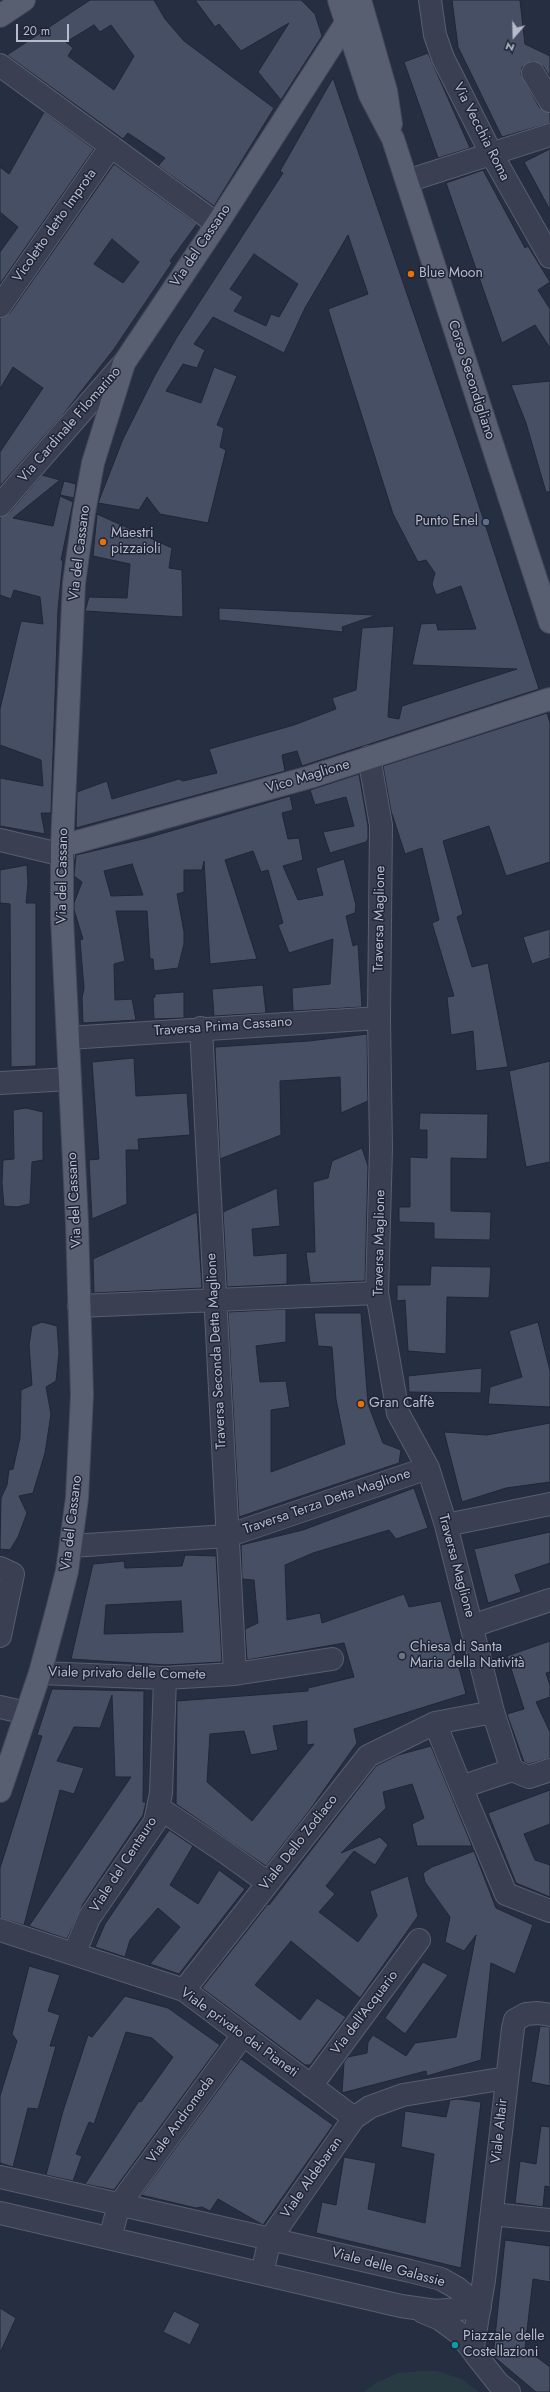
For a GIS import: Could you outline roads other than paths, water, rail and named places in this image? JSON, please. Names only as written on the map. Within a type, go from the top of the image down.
[{"type":"main road","points":[[0,16],[24,0]]},
{"type":"main road","name":"Corso Secondigliano","points":[[339,0],[370,95],[393,139],[550,622]]},
{"type":"main road","name":"Corso Secondigliano","points":[[360,0],[386,91],[393,139]]},
{"type":"main road","name":"Via del Cassano","points":[[0,1791],[40,1673],[67,1571],[71,1546],[81,1441],[82,1396],[70,1079],[62,918],[62,851],[74,583],[84,512],[93,463],[124,363],[217,224],[346,23]]},
{"type":"main road","name":"Vico Maglione","points":[[62,851],[310,777],[550,699]]},
{"type":"street","name":"Via Vecchia Roma","points":[[430,0],[434,35],[443,58],[491,153],[550,257]]},
{"type":"street","points":[[0,65],[217,224]]},
{"type":"street","points":[[533,73],[550,101]]},
{"type":"street","points":[[407,181],[550,135]]},
{"type":"street","name":"Vicoletto detto Improta","points":[[0,306],[111,146]]},
{"type":"street","name":"Via Cardinale Filomarino","points":[[0,505],[124,363]]},
{"type":"street","name":"Traversa Maglione","points":[[369,757],[381,825],[379,1018],[381,1148],[377,1292],[398,1413],[428,1468],[446,1525],[493,1712],[512,1770]]},
{"type":"street","points":[[0,840],[62,851]]},
{"type":"street","name":"Traversa Prima Cassano","points":[[68,1038],[201,1028],[379,1018]]},
{"type":"street","name":"Traversa Seconda Detta Maglione","points":[[201,1028],[226,1536],[235,1674]]},
{"type":"street","points":[[0,1083],[70,1079]]},
{"type":"street","points":[[79,1306],[377,1292]]},
{"type":"street","name":"Traversa Terza Detta Maglione","points":[[71,1546],[226,1536],[428,1468]]},
{"type":"street","points":[[446,1525],[550,1504]]},
{"type":"street","points":[[0,1568],[12,1574],[0,1636]]},
{"type":"street","points":[[472,1626],[550,1600]]},
{"type":"street","name":"Viale privato delle Comete","points":[[40,1673],[165,1678],[235,1674],[332,1659]]},
{"type":"street","name":"Viale del Centauro","points":[[74,1954],[89,1918],[155,1822],[161,1793],[165,1678]]},
{"type":"street","points":[[0,1707],[26,1713]]},
{"type":"street","name":"Viale Dello Zodiaco","points":[[184,1990],[368,1756],[435,1723],[493,1712]]},
{"type":"street","points":[[435,1723],[506,1894],[550,1910]]},
{"type":"street","points":[[461,1787],[512,1770],[529,1776],[550,1770]]},
{"type":"street","points":[[159,1808],[268,1883]]},
{"type":"street","name":"Viale privato dei Pianeti","points":[[0,1930],[184,1990],[354,2118]]},
{"type":"street","name":"Via dell'Acquario","points":[[311,2086],[419,1940]]},
{"type":"street","name":"Viale Altair","points":[[480,2307],[513,2028],[516,2020],[532,2013],[550,2015]]},
{"type":"street","name":"Viale Andromeda","points":[[119,2205],[243,2035]]},
{"type":"street","points":[[354,2118],[370,2107],[403,2095],[506,2078]]},
{"type":"street","name":"Viale Aldebaran","points":[[270,2238],[354,2118]]},
{"type":"street","name":"Viale delle Galassie","points":[[0,2177],[270,2238],[441,2279],[469,2296],[480,2307]]},
{"type":"street","points":[[110,2238],[119,2205]]},
{"type":"street","name":"Viale delle Galassie","points":[[0,2213],[412,2308],[453,2311],[480,2307]]},
{"type":"street","points":[[492,2214],[550,2220]]},
{"type":"street","points":[[262,2274],[270,2238]]},
{"type":"street","points":[[480,2307],[473,2351],[503,2388]]},
{"type":"street","name":"Viale delle Galassie","points":[[412,2308],[440,2319],[459,2333],[473,2351]]},
{"type":"place","name":"Blue Moon","points":[[411,274]]},
{"type":"place","name":"Punto Enel","points":[[486,522]]},
{"type":"place","name":"Maestri pizzaioli","points":[[103,542]]},
{"type":"place","name":"Gran Caffè","points":[[361,1404]]},
{"type":"place","name":"Chiesa di Santa Maria della Natività","points":[[402,1656]]},
{"type":"place","name":"Piazzale delle Costellazioni","points":[[455,2345]]}]
